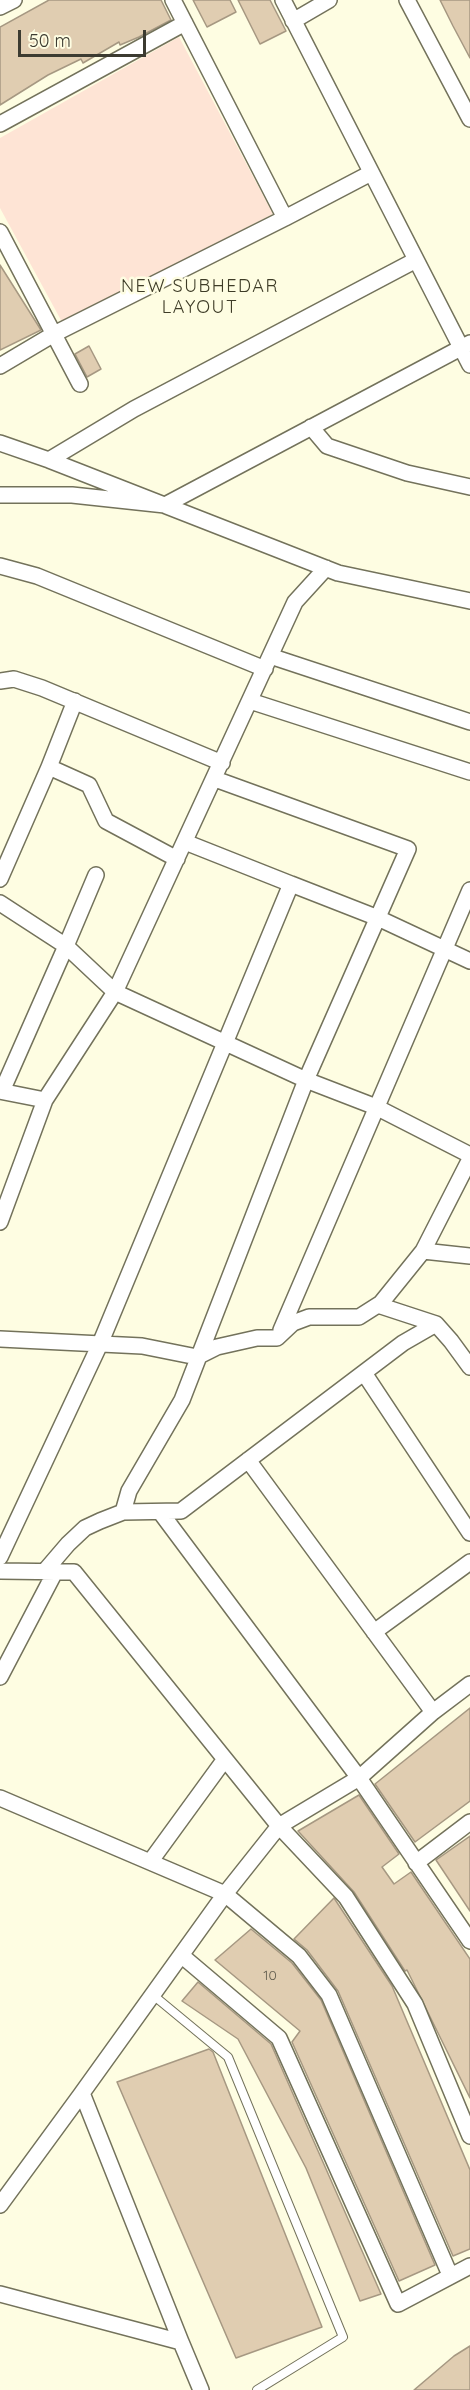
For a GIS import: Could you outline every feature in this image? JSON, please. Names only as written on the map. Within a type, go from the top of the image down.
[{"type":"street","points":[[0,7],[14,0]]},
{"type":"street","points":[[173,0],[285,218]]},
{"type":"street","points":[[283,0],[416,260],[465,345],[470,364]]},
{"type":"street","points":[[293,21],[329,0]]},
{"type":"street","points":[[407,0],[470,119]]},
{"type":"street","points":[[0,124],[185,23]]},
{"type":"street","points":[[0,366],[54,334],[371,173]]},
{"type":"street","points":[[0,232],[80,384]]},
{"type":"street","points":[[50,460],[134,409],[416,260]]},
{"type":"street","points":[[0,495],[72,495],[165,505],[465,345]]},
{"type":"street","points":[[311,427],[327,446],[407,473],[470,487]]},
{"type":"street","points":[[0,443],[50,460],[327,568],[470,601]]},
{"type":"street","points":[[0,566],[37,576],[267,662],[470,722]]},
{"type":"street","points":[[0,1222],[45,1100],[116,992],[295,602],[327,568]]},
{"type":"street","points":[[0,681],[14,679],[75,701],[222,763]]},
{"type":"street","points":[[250,700],[470,772]]},
{"type":"street","points":[[0,879],[75,701]]},
{"type":"street","points":[[49,767],[89,784],[106,821],[177,859]]},
{"type":"street","points":[[123,1512],[129,1491],[182,1400],[306,1080],[408,849],[215,779]]},
{"type":"street","points":[[185,842],[378,918],[470,961]]},
{"type":"street","points":[[45,1100],[1,1091],[96,875]]},
{"type":"street","points":[[0,1557],[100,1344],[291,884]]},
{"type":"street","points":[[277,1338],[470,890]]},
{"type":"street","points":[[0,903],[66,946],[116,992],[306,1080],[376,1107],[470,1155]]},
{"type":"street","points":[[0,1339],[152,1348],[197,1357],[217,1347],[257,1338],[277,1338],[293,1323],[309,1317],[359,1317],[378,1305],[423,1251],[470,1159]]},
{"type":"street","points":[[423,1251],[470,1257]]},
{"type":"street","points":[[378,1305],[436,1324],[470,1367]]},
{"type":"street","points":[[0,1677],[49,1572],[86,1528],[123,1512],[181,1511],[403,1344],[436,1324]]},
{"type":"street","points":[[364,1373],[470,1533]]},
{"type":"street","points":[[248,1460],[433,1712]]},
{"type":"street","points":[[161,1513],[359,1779],[470,1941]]},
{"type":"street","points":[[374,1632],[470,1562]]},
{"type":"street","points":[[0,1570],[74,1572],[279,1826],[346,1897],[415,2004],[470,2136]]},
{"type":"street","points":[[0,2205],[225,1894],[279,1826],[359,1779],[433,1712],[470,1684]]},
{"type":"street","points":[[150,1862],[225,1759]]},
{"type":"street","points":[[0,1798],[225,1894],[299,1956],[329,1995],[450,2275]]},
{"type":"street","points":[[416,1863],[470,1821]]},
{"type":"street","points":[[181,1955],[279,2038],[398,2304],[470,2266]]},
{"type":"street","points":[[82,2093],[201,2390]]},
{"type":"street","points":[[0,2294],[182,2342]]},
{"type":"lane","points":[[153,1995],[228,2057],[343,2337],[257,2390]]},
{"type":"shaded area","points":[[179,37],[273,214],[62,322],[0,208],[0,138]]},
{"type":"building","points":[[49,0],[161,0],[171,20],[139,37],[120,45],[119,42],[83,63],[81,59],[48,75],[0,105],[0,27]]},
{"type":"building","points":[[193,0],[230,0],[236,12],[207,27]]},
{"type":"building","points":[[238,0],[270,0],[286,31],[260,44]]},
{"type":"building","points":[[440,0],[470,0],[470,58],[453,26]]},
{"type":"building","points":[[0,265],[41,330],[0,350]]},
{"type":"building","points":[[89,346],[101,369],[87,377],[75,354]]},
{"type":"building","points":[[470,1708],[470,1801],[415,1842],[375,1784]]},
{"type":"building","points":[[359,1795],[399,1854],[382,1867],[394,1884],[411,1872],[470,1959],[470,2098],[407,1970],[405,1971],[354,1892],[298,1831]]},
{"type":"building","points":[[470,1836],[470,1911],[436,1860]]},
{"type":"building","points":[[334,1898],[392,1986],[470,2170],[470,2249],[453,2256],[338,1991],[307,1950],[294,1939]]},
{"type":"building","points":[[251,1929],[292,1963],[321,2000],[435,2265],[399,2281],[292,2042],[300,2031],[215,1960]]},
{"type":"building","points":[[198,1982],[271,2044],[381,2294],[360,2301],[306,2168],[238,2039],[182,2001]]},
{"type":"building","points":[[209,2049],[213,2052],[322,2327],[236,2358],[117,2082]]},
{"type":"building","points":[[470,2346],[470,2390],[414,2390],[454,2356]]},
{"type":"district","name":"NEW SUBHEDAR LAYOUT","points":[[200,297]]}]
